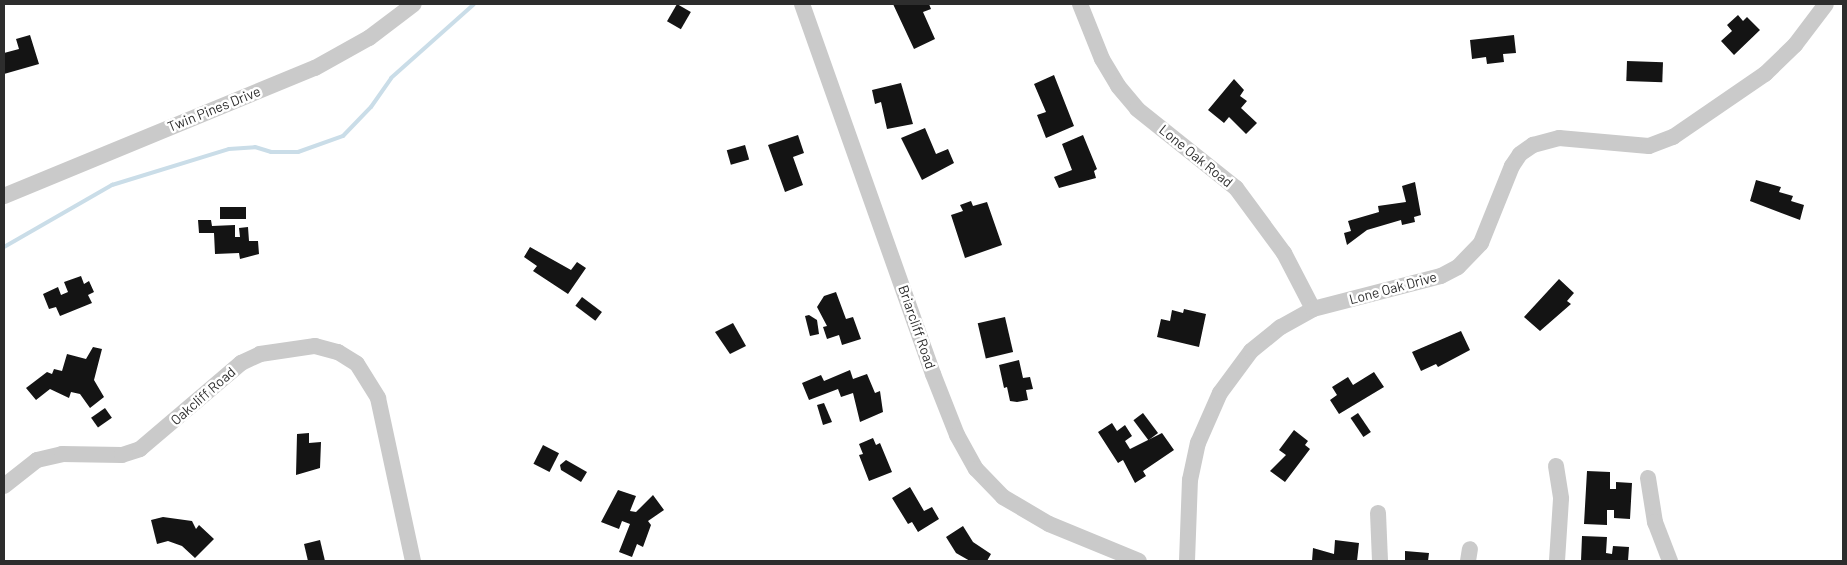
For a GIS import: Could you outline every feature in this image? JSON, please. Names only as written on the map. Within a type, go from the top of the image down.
[{"type":"street","name":"Twin Pines Drive","points":[[4,196],[315,68],[369,38],[414,4]]},
{"type":"street","name":"Briarcliff Road","points":[[802,4],[934,374],[957,435],[976,469],[1003,497],[1049,524],[1139,561]]},
{"type":"street","name":"Lone Oak Road","points":[[1080,4],[1118,86],[1137,109],[1236,188],[1284,253],[1313,309]]},
{"type":"street","name":"Lone Oak Drive","points":[[1187,561],[1190,480],[1208,416],[1231,374],[1251,351],[1281,327],[1313,309],[1441,276],[1458,267],[1481,243],[1500,189],[1520,154],[1542,140],[1559,138],[1649,146],[1673,137],[1765,74],[1795,45],[1826,4]]},
{"type":"street","name":"Oakcliff Road","points":[[4,486],[37,460],[62,454],[122,455],[140,450],[241,364],[260,354],[315,346],[338,352],[357,364],[378,398],[414,561]]},
{"type":"street","points":[[1556,466],[1561,499],[1557,561]]},
{"type":"street","points":[[1648,478],[1655,522],[1670,561]]},
{"type":"street","points":[[1378,513],[1380,561]]},
{"type":"building","points":[[677,4],[691,12],[681,29],[667,21]]},
{"type":"building","points":[[893,4],[929,4],[931,9],[923,12],[935,39],[914,49]]},
{"type":"building","points":[[1738,15],[1743,21],[1747,17],[1760,30],[1734,55],[1721,41],[1732,31],[1727,25]]},
{"type":"building","points":[[30,35],[39,64],[4,74],[4,53],[19,49],[16,39]]},
{"type":"building","points":[[1514,35],[1516,53],[1503,54],[1504,62],[1487,64],[1486,57],[1472,59],[1470,40]]},
{"type":"building","points":[[1627,61],[1663,62],[1662,82],[1626,81]]},
{"type":"building","points":[[1054,75],[1074,126],[1046,138],[1037,115],[1046,112],[1034,84]]},
{"type":"building","points":[[1234,79],[1244,90],[1240,96],[1247,101],[1241,108],[1257,123],[1246,134],[1229,117],[1224,123],[1208,110]]},
{"type":"building","points":[[901,83],[913,124],[887,129],[881,102],[875,104],[872,90]]},
{"type":"building","points":[[925,128],[936,154],[948,149],[954,163],[922,180],[901,138]]},
{"type":"building","points":[[798,135],[804,153],[793,157],[803,185],[785,192],[768,145]]},
{"type":"building","points":[[1083,135],[1097,169],[1094,171],[1096,178],[1059,188],[1054,177],[1072,170],[1062,144]]},
{"type":"building","points":[[745,145],[749,159],[731,165],[727,150]]},
{"type":"building","points":[[1756,180],[1781,187],[1779,192],[1793,196],[1791,201],[1804,205],[1800,220],[1750,201]]},
{"type":"building","points":[[1415,182],[1421,215],[1414,217],[1415,222],[1402,225],[1401,220],[1367,230],[1347,245],[1344,233],[1351,231],[1348,221],[1379,212],[1378,206],[1406,202],[1402,186]]},
{"type":"building","points":[[971,201],[973,206],[987,202],[1002,245],[965,258],[951,215],[963,211],[960,205]]},
{"type":"building","points":[[220,207],[246,207],[246,219],[220,219]]},
{"type":"building","points":[[198,220],[211,220],[212,226],[235,225],[235,237],[240,237],[239,228],[248,227],[249,241],[258,241],[259,254],[240,259],[239,253],[215,254],[214,233],[199,233]]},
{"type":"building","points":[[530,247],[571,270],[577,262],[586,268],[568,294],[533,271],[537,266],[524,257]]},
{"type":"building","points":[[81,276],[84,284],[89,281],[94,292],[88,295],[92,303],[60,316],[56,307],[49,309],[43,294],[58,287],[61,295],[68,292],[64,282]]},
{"type":"building","points":[[1559,279],[1574,293],[1567,301],[1571,304],[1540,331],[1524,317]]},
{"type":"building","points":[[836,292],[846,319],[853,317],[861,339],[842,345],[839,335],[827,339],[823,327],[827,326],[817,307],[824,296]]},
{"type":"building","points":[[582,297],[602,312],[595,321],[575,306]]},
{"type":"building","points":[[1184,309],[1206,314],[1199,347],[1157,337],[1161,319],[1170,321],[1172,310],[1183,313]]},
{"type":"building","points":[[809,315],[817,320],[819,334],[810,336],[805,316]]},
{"type":"building","points":[[1005,317],[1013,352],[986,358],[978,323]]},
{"type":"building","points":[[733,323],[746,346],[730,354],[715,332]]},
{"type":"building","points":[[1461,331],[1470,350],[1438,367],[1436,364],[1421,371],[1412,352]]},
{"type":"building","points":[[93,347],[102,349],[94,380],[104,397],[90,408],[80,394],[71,392],[69,398],[50,389],[36,400],[26,388],[47,372],[52,374],[54,369],[62,371],[67,354],[86,359]]},
{"type":"building","points":[[1019,360],[1023,378],[1030,377],[1033,389],[1026,390],[1028,400],[1017,402],[1010,401],[1007,387],[1004,388],[999,365]]},
{"type":"building","points":[[850,370],[853,379],[867,374],[875,393],[880,391],[883,412],[860,422],[853,393],[841,397],[838,389],[809,400],[802,383],[821,375],[824,381]]},
{"type":"building","points":[[1374,372],[1384,387],[1339,414],[1330,400],[1337,395],[1332,387],[1348,377],[1353,385]]},
{"type":"building","points":[[824,403],[832,422],[823,425],[817,405]]},
{"type":"building","points":[[105,408],[112,418],[98,428],[91,418]]},
{"type":"building","points":[[1143,413],[1158,433],[1148,440],[1133,420]]},
{"type":"building","points":[[1358,413],[1371,432],[1363,437],[1351,418]]},
{"type":"building","points":[[1112,423],[1117,431],[1125,425],[1132,436],[1125,441],[1130,449],[1162,433],[1174,450],[1143,471],[1146,476],[1135,483],[1123,460],[1118,463],[1098,432]]},
{"type":"building","points":[[1294,430],[1308,441],[1305,445],[1310,449],[1285,482],[1270,471],[1286,455],[1279,450]]},
{"type":"building","points":[[309,433],[309,443],[321,442],[320,468],[296,475],[297,434]]},
{"type":"building","points":[[873,438],[876,445],[880,443],[892,472],[869,481],[859,455],[863,454],[859,444]]},
{"type":"building","points":[[543,445],[559,453],[550,472],[533,464]]},
{"type":"building","points":[[566,460],[587,472],[581,482],[561,470],[560,465]]},
{"type":"building","points":[[1587,471],[1610,472],[1610,489],[1616,489],[1616,482],[1632,483],[1630,519],[1614,518],[1614,510],[1607,510],[1607,525],[1584,524]]},
{"type":"building","points":[[910,487],[924,511],[932,507],[939,519],[918,532],[912,522],[908,524],[892,498]]},
{"type":"building","points":[[618,490],[636,496],[630,511],[636,512],[653,495],[664,510],[648,521],[651,525],[643,547],[637,544],[632,557],[619,552],[630,524],[622,521],[619,529],[601,522]]},
{"type":"building","points":[[163,517],[192,521],[196,529],[199,525],[214,539],[195,558],[182,546],[168,541],[157,544],[151,520]]},
{"type":"building","points":[[963,526],[973,542],[991,554],[987,561],[970,561],[956,553],[946,537]]},
{"type":"building","points":[[1582,536],[1607,537],[1606,553],[1612,554],[1613,546],[1629,547],[1628,561],[1581,561]]},
{"type":"building","points":[[320,540],[325,561],[308,561],[304,544]]},
{"type":"building","points":[[1335,540],[1359,543],[1357,561],[1312,561],[1313,548],[1334,554]]},
{"type":"building","points":[[1405,551],[1429,553],[1428,561],[1405,561]]},
{"type":"waterway","points":[[4,247],[112,185],[229,149],[255,147],[271,152],[298,152],[343,136],[371,107],[391,78],[474,4]]}]
